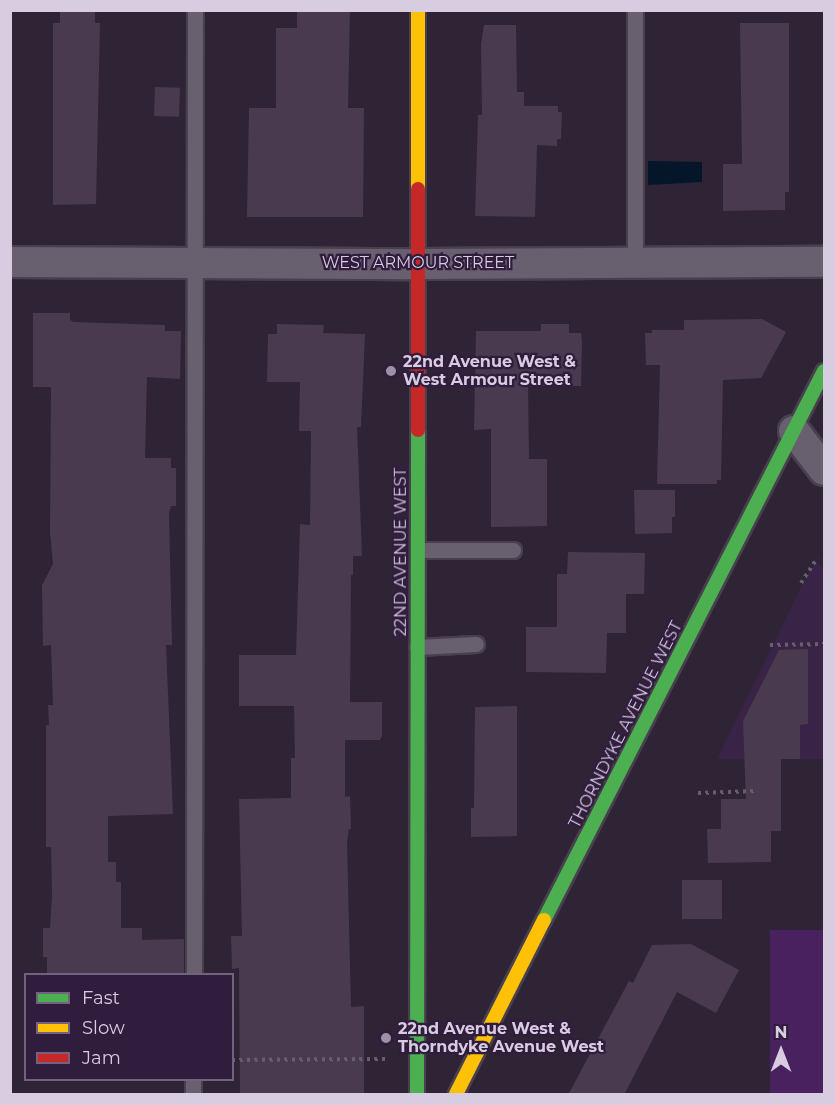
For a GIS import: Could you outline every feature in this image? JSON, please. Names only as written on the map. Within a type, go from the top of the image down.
[{"type":"street","name":"22ND AVENUE WEST","points":[[417,10],[417,1095]]},
{"type":"street","name":"WEST ARMOUR STREET","points":[[10,262],[418,264],[825,262]]},
{"type":"street","name":"THORNDYKE AVENUE WEST","points":[[456,1095],[825,371]]},
{"type":"street","points":[[794,431],[825,470]]},
{"type":"lane","points":[[194,973],[195,10]]},
{"type":"lane","points":[[635,10],[635,263]]},
{"type":"lane","points":[[418,550],[513,550]]},
{"type":"lane","points":[[417,646],[476,644]]},
{"type":"path","points":[[801,583],[817,558]]},
{"type":"path","points":[[770,645],[825,644]]},
{"type":"path","points":[[698,794],[756,791]]},
{"type":"path","points":[[234,1060],[384,1059]]},
{"type":"shaded area","points":[[817,561],[824,569],[824,759],[717,759],[806,577]]},
{"type":"shaded area","points":[[770,930],[824,930],[824,1094],[770,1094]]},
{"type":"water","points":[[648,161],[702,162],[702,182],[648,185]]},
{"type":"building","points":[[60,10],[95,10],[95,23],[100,23],[96,204],[53,205],[53,23],[60,23]]},
{"type":"building","points":[[297,10],[350,10],[348,108],[364,108],[363,217],[247,217],[249,108],[276,108],[276,28],[297,28]]},
{"type":"building","points":[[740,23],[789,23],[789,192],[785,192],[785,210],[723,211],[723,164],[742,164]]},
{"type":"building","points":[[484,25],[516,25],[517,92],[524,92],[524,106],[558,106],[558,112],[562,112],[561,139],[557,139],[557,146],[537,145],[535,217],[475,216],[478,115],[482,115],[481,44]]},
{"type":"building","points":[[155,87],[180,88],[179,117],[154,116]]},
{"type":"building","points":[[33,313],[70,313],[70,320],[73,322],[165,325],[165,331],[181,331],[180,379],[147,377],[145,458],[171,458],[171,468],[176,468],[176,506],[171,506],[169,513],[172,645],[166,645],[173,814],[108,816],[108,862],[116,862],[116,882],[121,882],[121,928],[142,928],[142,940],[184,939],[184,973],[47,973],[47,957],[43,957],[43,928],[50,928],[52,896],[51,847],[46,847],[46,725],[49,725],[48,705],[53,705],[51,645],[43,646],[42,585],[53,564],[50,532],[51,387],[33,387]]},
{"type":"building","points":[[762,319],[786,332],[761,378],[723,380],[721,480],[717,480],[717,484],[657,484],[660,365],[646,365],[645,333],[652,333],[652,330],[684,330],[684,320]]},
{"type":"building","points":[[277,324],[324,325],[323,333],[365,334],[361,427],[357,427],[362,556],[353,556],[353,575],[351,575],[350,702],[382,702],[382,736],[380,740],[345,740],[345,797],[350,796],[351,829],[349,829],[347,842],[351,1007],[364,1006],[364,1095],[240,1095],[239,968],[232,969],[231,936],[242,936],[239,799],[291,798],[291,758],[295,758],[294,706],[239,706],[239,655],[296,655],[300,524],[310,525],[311,431],[299,431],[300,382],[267,382],[268,334],[277,334]]},
{"type":"building","points":[[541,324],[569,324],[569,333],[581,333],[582,341],[581,386],[528,386],[529,459],[547,459],[547,526],[491,527],[491,429],[474,430],[476,331],[541,331]]},
{"type":"building","points":[[634,490],[675,490],[675,517],[672,517],[672,533],[635,534]]},
{"type":"building","points":[[568,552],[645,553],[644,594],[626,594],[626,633],[607,633],[606,673],[526,672],[526,627],[557,627],[557,574],[567,574]]},
{"type":"building","points":[[808,649],[808,724],[800,725],[800,759],[781,759],[781,831],[771,831],[771,862],[708,863],[707,829],[721,829],[721,799],[746,799],[743,721],[779,650]]},
{"type":"building","points":[[517,706],[517,836],[471,837],[471,808],[474,808],[475,707]]},
{"type":"building","points":[[682,880],[722,880],[722,919],[682,919]]},
{"type":"building","points":[[691,944],[739,970],[716,1013],[677,992],[624,1095],[568,1095],[629,981],[633,983],[652,945]]},
{"type":"traffic: fast","points":[[544,920],[824,371]]},
{"type":"traffic: fast","points":[[417,1094],[418,430]]},
{"type":"traffic: slow","points":[[418,10],[418,189]]},
{"type":"traffic: slow","points":[[456,1094],[544,920]]},
{"type":"traffic: jam","points":[[418,189],[418,430]]},
{"type":"place","name":"22nd Avenue West & West Armour Street","points":[[391,371]]},
{"type":"place","name":"22nd Avenue West & Thorndyke Avenue West","points":[[386,1038]]}]
